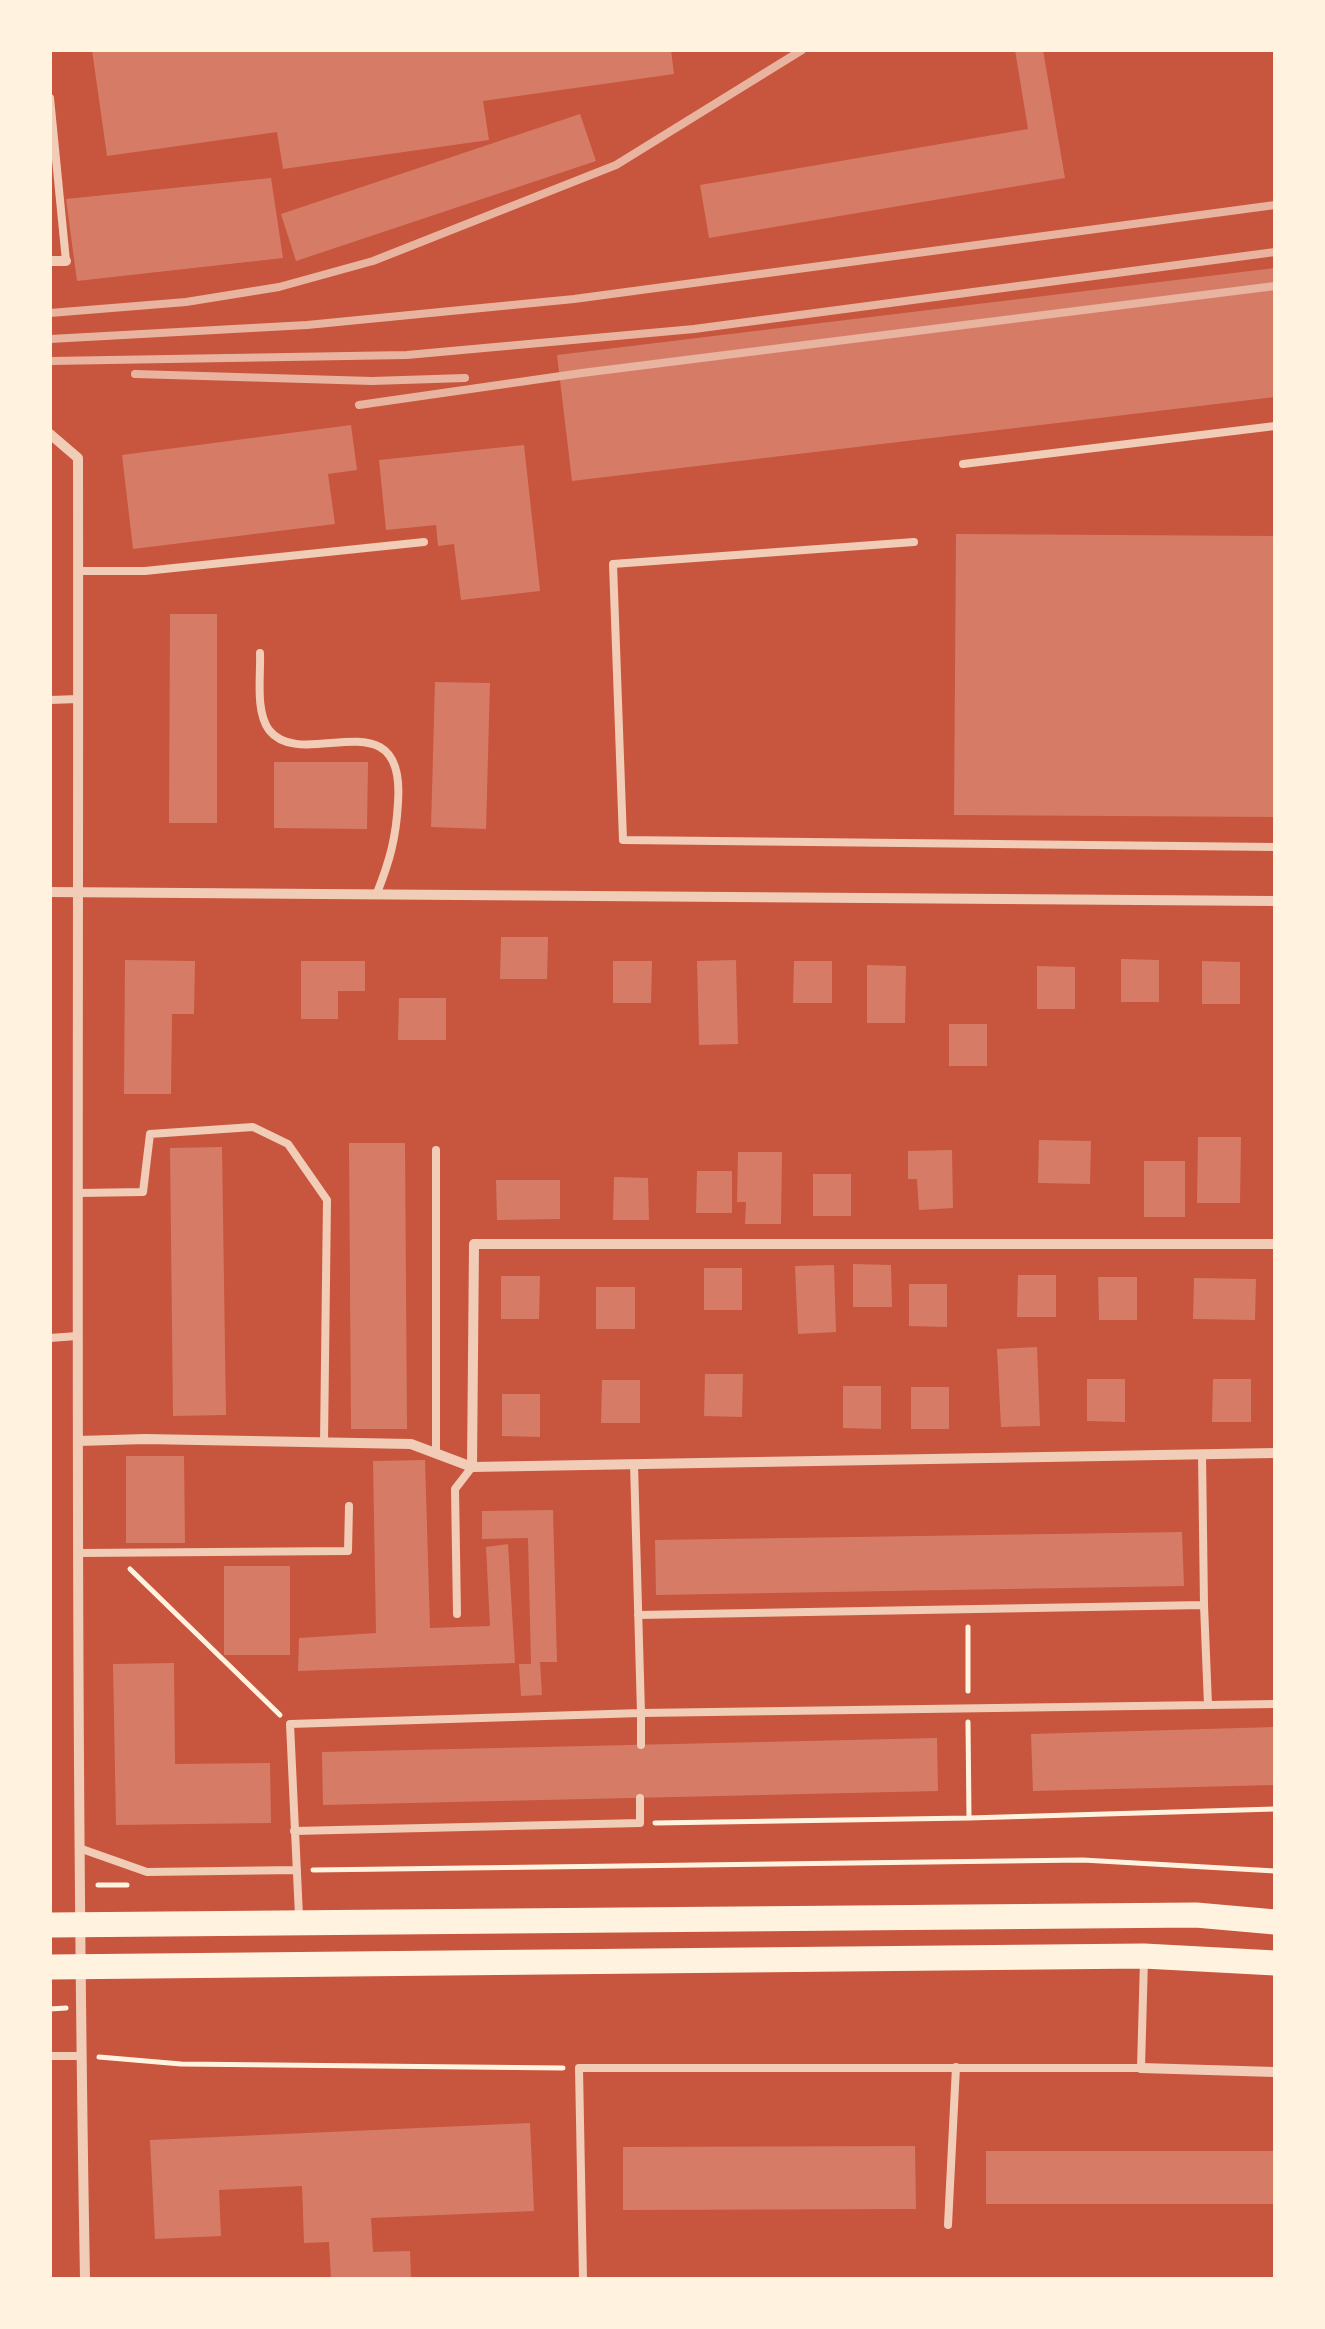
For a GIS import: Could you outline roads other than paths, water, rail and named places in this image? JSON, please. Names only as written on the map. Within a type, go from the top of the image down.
[{"type":"main road","points":[[50,1925],[1196,1915],[1275,1922]]},
{"type":"main road","points":[[50,1967],[1144,1956],[1275,1963]]},
{"type":"street","points":[[50,262],[66,260]]},
{"type":"street","points":[[50,434],[78,458],[79,1925],[85,2279]]},
{"type":"street","points":[[50,892],[1275,901]]},
{"type":"street","points":[[472,1467],[474,1244],[1275,1244]]},
{"type":"street","points":[[79,1441],[412,1444],[472,1467],[1275,1453]]},
{"type":"street","points":[[1140,2068],[1275,2072]]},
{"type":"lane","points":[[50,98],[66,260]]},
{"type":"lane","points":[[963,464],[1275,426]]},
{"type":"lane","points":[[78,572],[145,571],[424,542]]},
{"type":"lane","points":[[914,542],[613,564],[623,840],[1275,848]]},
{"type":"lane","points":[[260,654],[262,712],[270,731],[289,743],[361,742],[381,748],[393,758],[400,780],[395,846],[377,893]]},
{"type":"lane","points":[[50,700],[78,700]]},
{"type":"lane","points":[[78,1193],[142,1192],[150,1134],[252,1128],[288,1144],[327,1200],[324,1442]]},
{"type":"lane","points":[[436,1150],[436,1453]]},
{"type":"lane","points":[[50,1338],[77,1336]]},
{"type":"lane","points":[[1202,1454],[1208,1705]]},
{"type":"lane","points":[[634,1464],[641,1745]]},
{"type":"lane","points":[[457,1614],[455,1489],[472,1467]]},
{"type":"lane","points":[[79,1553],[348,1551],[349,1506]]},
{"type":"lane","points":[[638,1614],[1204,1605]]},
{"type":"lane","points":[[299,1923],[290,1724],[641,1713],[1275,1704]]},
{"type":"lane","points":[[294,1831],[640,1823],[640,1798]]},
{"type":"lane","points":[[79,1848],[147,1872],[296,1870]]},
{"type":"lane","points":[[583,2279],[579,2068],[1140,2068],[1144,1956]]},
{"type":"lane","points":[[50,2056],[81,2056]]},
{"type":"lane","points":[[948,2225],[956,2068]]},
{"type":"railway","points":[[50,313],[186,302],[279,287],[373,261],[616,165],[802,50]]},
{"type":"railway","points":[[50,339],[307,325],[574,299],[1275,205]]},
{"type":"railway","points":[[50,361],[407,355],[694,329],[1275,252]]},
{"type":"railway","points":[[359,405],[582,373],[1275,286]]},
{"type":"railway","points":[[135,374],[372,381],[465,378]]}]
